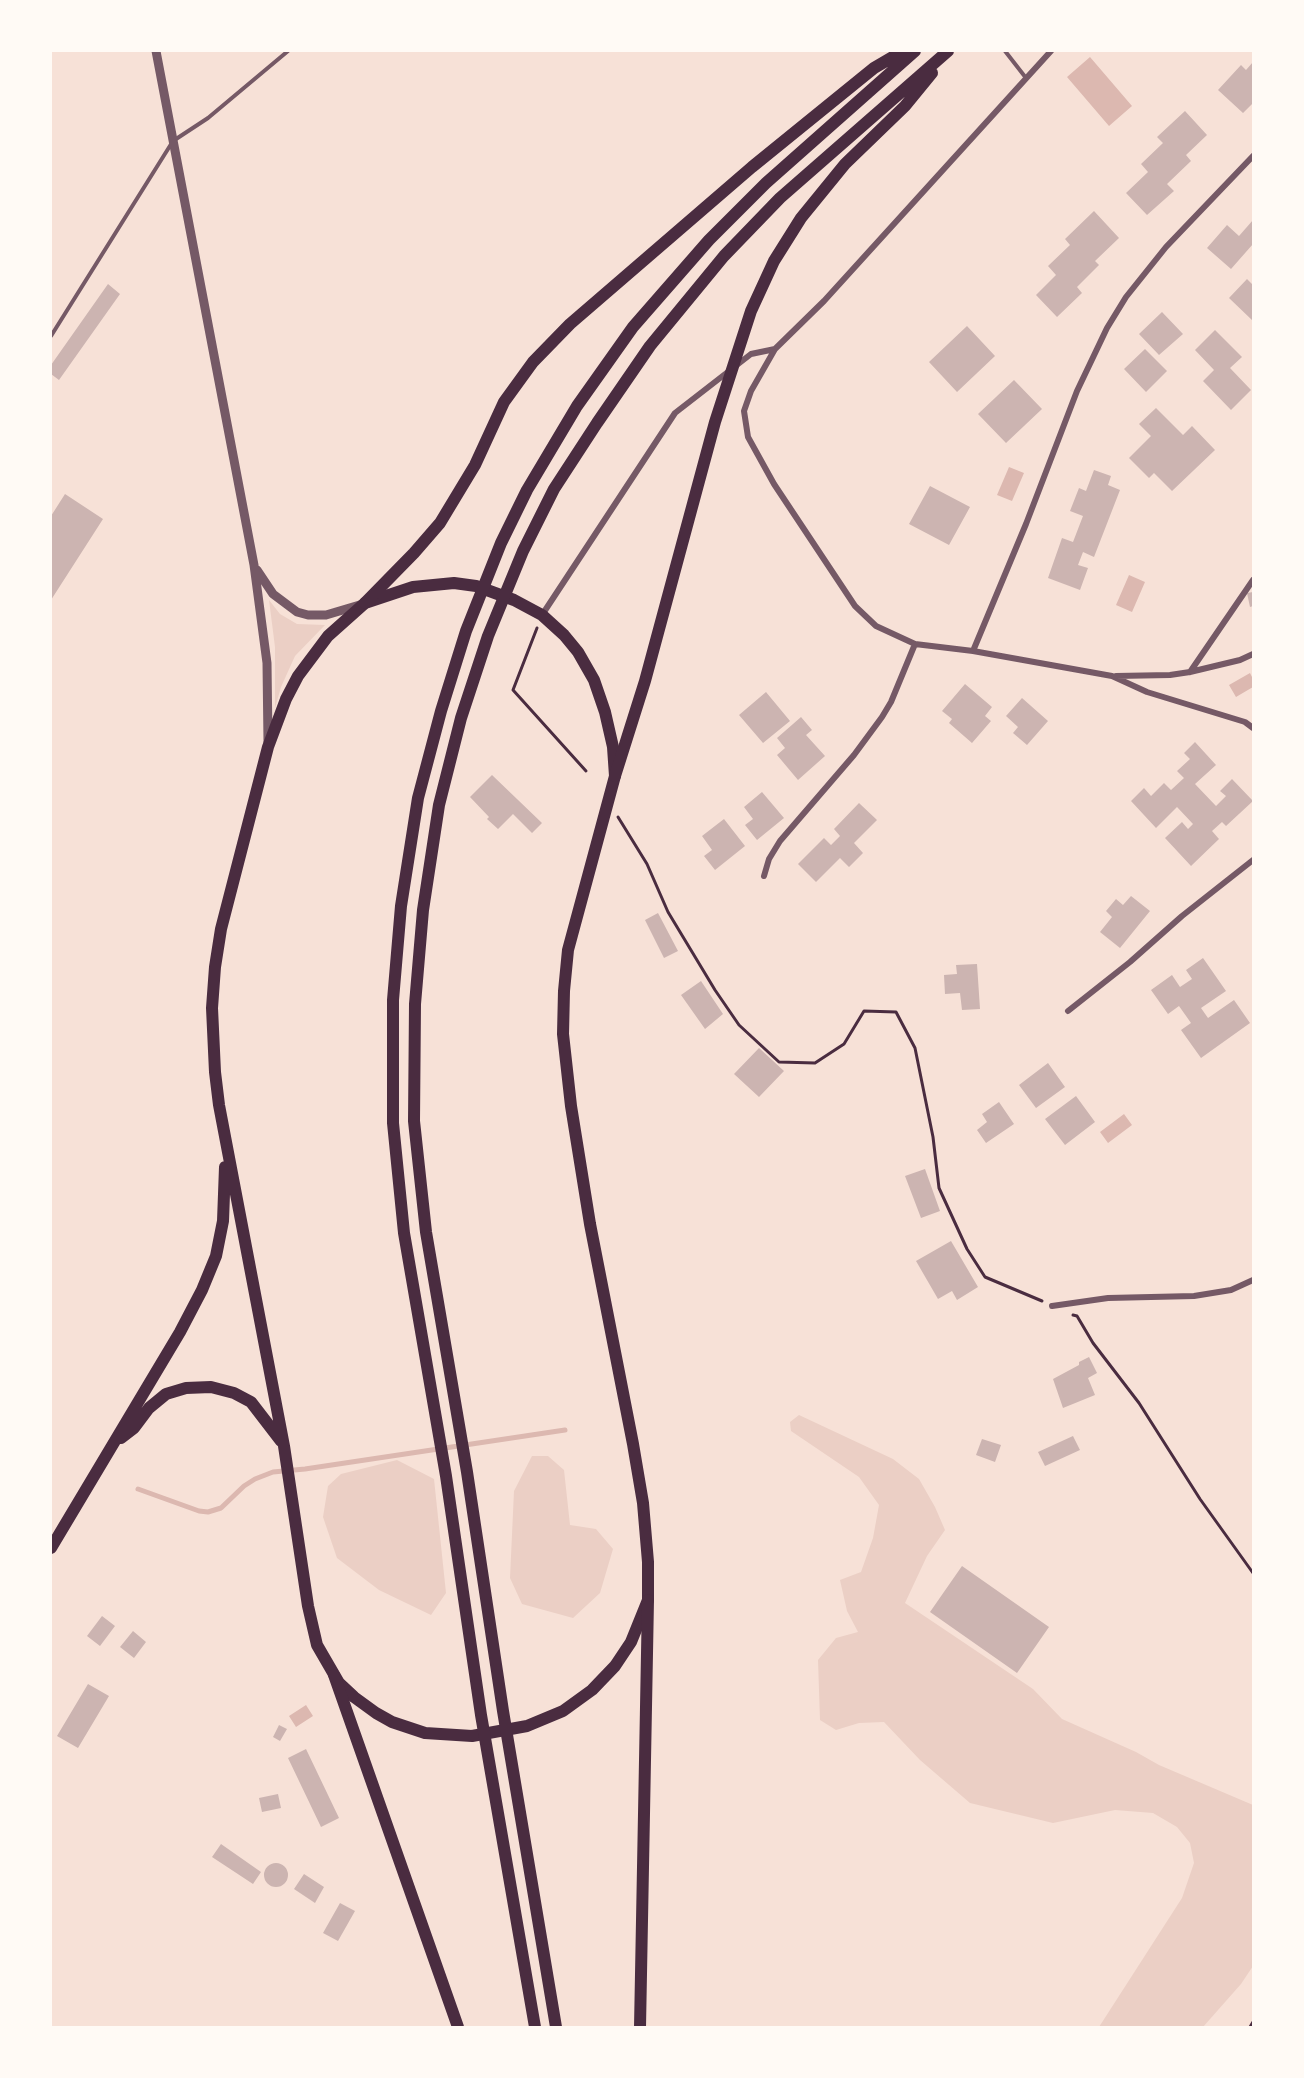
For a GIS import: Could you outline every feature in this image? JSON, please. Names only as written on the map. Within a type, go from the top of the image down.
[{"type":"main road","points":[[458,2027],[333,1675],[317,1645],[308,1606],[287,1463],[226,1145],[214,1062],[212,1008],[214,967],[221,929],[268,747],[286,699],[311,657],[335,629],[365,603],[440,523],[475,465],[504,402],[532,362],[570,324],[752,167],[873,68],[903,51]]},
{"type":"main road","points":[[535,2027],[480,1715],[446,1476],[403,1222],[393,1123],[393,1000],[401,906],[418,798],[441,711],[466,631],[501,543],[527,490],[577,406],[633,327],[709,240],[766,183],[915,51]]},
{"type":"main road","points":[[639,2027],[648,1562],[643,1503],[590,1224],[571,1106],[563,1034],[568,950],[716,422],[751,311],[774,261],[801,218],[845,164],[905,106],[949,51]]},
{"type":"main road","points":[[556,2027],[426,1232],[414,1121],[415,1004],[423,910],[439,805],[461,718],[488,636],[522,551],[554,489],[597,423],[650,346],[724,256],[780,198],[949,51]]},
{"type":"main road","points":[[365,603],[413,587],[454,583],[492,591],[542,615],[572,643],[594,680],[613,747],[615,776]]},
{"type":"main road","points":[[51,1548],[180,1332],[202,1290],[216,1256],[223,1221],[226,1145]]},
{"type":"main road","points":[[113,1445],[134,1428],[150,1407],[166,1395],[186,1388],[211,1387],[234,1393],[251,1402],[284,1446]]},
{"type":"main road","points":[[333,1675],[354,1697],[376,1713],[412,1730],[436,1735],[472,1736],[527,1726],[563,1711],[592,1690],[615,1666],[631,1642],[648,1600]]},
{"type":"street","points":[[156,51],[254,565],[267,663],[268,747]]},
{"type":"street","points":[[1051,51],[824,301],[775,349],[751,391],[744,411],[748,437],[774,484],[855,606],[876,626],[915,644],[973,651],[1112,676],[1170,675],[1190,672],[1240,660],[1253,654]]},
{"type":"street","points":[[973,651],[1026,524],[1077,392],[1107,328],[1126,297],[1166,247],[1253,156]]},
{"type":"street","points":[[542,615],[675,413],[752,354],[775,349]]},
{"type":"street","points":[[254,565],[262,581],[273,594],[297,612],[308,615],[326,615],[365,603]]},
{"type":"street","points":[[1190,672],[1253,580]]},
{"type":"street","points":[[764,876],[769,859],[780,841],[854,755],[882,717],[891,702],[915,644]]},
{"type":"street","points":[[1112,676],[1147,692],[1245,722],[1253,728]]},
{"type":"street","points":[[1068,1011],[1253,860]]},
{"type":"street","points":[[1052,1306],[1108,1298],[1194,1296],[1231,1290],[1253,1280]]},
{"type":"lane","points":[[51,336],[173,141],[208,118],[288,51]]},
{"type":"lane","points":[[1005,51],[1026,78]]},
{"type":"path","points":[[542,615],[513,690],[586,771]]},
{"type":"path","points":[[616,815],[647,864],[668,912],[714,990],[739,1025],[779,1062],[815,1063],[844,1044],[864,1011],[896,1012],[915,1048],[933,1137],[939,1188],[967,1249],[985,1277],[1077,1316],[1093,1343],[1139,1403],[1200,1499],[1253,1573]]},
{"type":"path","points":[[1250,2027],[1253,2022]]},
{"type":"shaded area","points":[[1090,57],[1132,106],[1109,126],[1067,77]]},
{"type":"shaded area","points":[[1009,467],[1024,473],[1012,501],[997,495]]},
{"type":"shaded area","points":[[1129,575],[1145,582],[1132,612],[1116,605]]},
{"type":"shaded area","points":[[269,600],[280,614],[297,624],[325,625],[295,656],[281,687],[275,708],[275,647]]},
{"type":"shaded area","points":[[1250,673],[1253,687],[1236,697],[1229,685]]},
{"type":"shaded area","points":[[1124,1114],[1132,1125],[1108,1143],[1100,1132]]},
{"type":"shaded area","points":[[799,1415],[893,1459],[919,1479],[935,1507],[945,1530],[927,1556],[905,1603],[1033,1689],[1062,1719],[1136,1752],[1159,1765],[1253,1805],[1253,1966],[1241,1984],[1203,2027],[1099,2027],[1182,1898],[1194,1863],[1190,1843],[1177,1827],[1153,1813],[1115,1810],[1053,1823],[970,1803],[920,1760],[884,1722],[859,1723],[836,1730],[820,1720],[818,1660],[836,1638],[858,1632],[847,1611],[840,1580],[861,1572],[873,1538],[879,1505],[859,1477],[791,1431],[790,1422]]},
{"type":"shaded area","points":[[532,1456],[548,1456],[564,1470],[570,1525],[596,1529],[613,1549],[600,1593],[573,1618],[522,1604],[510,1578],[514,1491]]},
{"type":"shaded area","points":[[397,1460],[434,1479],[446,1593],[431,1615],[379,1590],[337,1558],[323,1517],[328,1486],[341,1474]]},
{"type":"shaded area","points":[[306,1705],[313,1716],[296,1727],[289,1716]]},
{"type":"building","points":[[1253,62],[1253,103],[1243,113],[1218,90],[1241,65],[1246,70]]},
{"type":"building","points":[[1185,111],[1207,135],[1186,155],[1191,161],[1167,184],[1174,191],[1147,215],[1126,193],[1148,172],[1141,164],[1163,143],[1157,137]]},
{"type":"building","points":[[1094,211],[1119,238],[1095,261],[1099,265],[1077,287],[1082,293],[1057,317],[1036,295],[1056,275],[1048,266],[1070,245],[1065,239]]},
{"type":"building","points":[[1253,220],[1253,244],[1231,269],[1207,248],[1227,225],[1239,236]]},
{"type":"building","points":[[1247,279],[1253,285],[1253,321],[1229,298]]},
{"type":"building","points":[[108,284],[120,294],[59,380],[51,374],[51,365]]},
{"type":"building","points":[[1162,312],[1183,334],[1159,355],[1139,334]]},
{"type":"building","points":[[967,326],[995,356],[957,392],[929,362]]},
{"type":"building","points":[[1215,330],[1242,357],[1230,368],[1251,390],[1231,410],[1203,381],[1214,370],[1195,350]]},
{"type":"building","points":[[1145,349],[1167,371],[1146,392],[1124,369]]},
{"type":"building","points":[[1014,380],[1042,409],[1006,443],[978,414]]},
{"type":"building","points":[[1156,408],[1183,435],[1192,426],[1215,450],[1172,491],[1154,473],[1149,478],[1129,458],[1151,436],[1139,424]]},
{"type":"building","points":[[1094,470],[1111,476],[1108,485],[1120,490],[1094,557],[1083,552],[1078,565],[1088,568],[1080,590],[1048,578],[1062,538],[1073,542],[1083,516],[1070,511],[1079,488],[1086,491]]},
{"type":"building","points":[[930,486],[970,507],[949,545],[909,524]]},
{"type":"building","points":[[65,494],[103,519],[51,600],[51,516]]},
{"type":"building","points":[[1253,592],[1253,606],[1250,607],[1247,593]]},
{"type":"building","points":[[965,684],[992,707],[985,716],[991,721],[972,743],[949,723],[952,719],[942,711]]},
{"type":"building","points":[[766,692],[790,721],[763,743],[739,715]]},
{"type":"building","points":[[1022,698],[1048,721],[1027,745],[1013,733],[1018,727],[1006,716]]},
{"type":"building","points":[[801,717],[812,730],[806,735],[825,756],[798,780],[777,755],[785,748],[777,738]]},
{"type":"building","points":[[1195,742],[1216,765],[1195,784],[1216,806],[1226,796],[1220,791],[1232,779],[1253,801],[1226,826],[1222,822],[1212,831],[1219,839],[1191,866],[1165,838],[1182,822],[1188,829],[1193,824],[1177,807],[1156,828],[1131,801],[1144,788],[1151,796],[1164,783],[1171,790],[1184,778],[1177,771],[1190,759],[1184,753]]},
{"type":"building","points":[[492,775],[542,823],[532,833],[513,814],[498,829],[470,797]]},
{"type":"building","points":[[762,792],[784,818],[757,840],[745,825],[753,819],[744,807]]},
{"type":"building","points":[[859,803],[877,820],[854,843],[863,853],[849,867],[840,858],[816,882],[798,864],[824,838],[831,845],[840,836],[834,829]]},
{"type":"building","points":[[724,819],[745,846],[715,870],[704,856],[712,850],[702,836]]},
{"type":"building","points":[[1131,896],[1150,911],[1120,948],[1100,932],[1112,917],[1106,911],[1116,899],[1123,905]]},
{"type":"building","points":[[658,913],[678,951],[664,958],[645,920]]},
{"type":"building","points":[[1203,958],[1226,991],[1201,1008],[1208,1018],[1234,1000],[1250,1023],[1201,1058],[1181,1030],[1191,1023],[1179,1006],[1168,1014],[1151,990],[1172,975],[1180,987],[1192,979],[1186,970]]},
{"type":"building","points":[[977,964],[980,1009],[962,1010],[960,993],[945,994],[944,975],[957,974],[956,965]]},
{"type":"building","points":[[701,981],[723,1014],[705,1029],[681,995]]},
{"type":"building","points":[[759,1048],[784,1071],[759,1097],[734,1074]]},
{"type":"building","points":[[1048,1063],[1065,1087],[1036,1108],[1019,1085]]},
{"type":"building","points":[[1076,1096],[1095,1122],[1065,1145],[1045,1119]]},
{"type":"building","points":[[999,1102],[1014,1124],[986,1143],[977,1130],[987,1122],[982,1114]]},
{"type":"building","points":[[925,1169],[940,1211],[921,1218],[905,1176]]},
{"type":"building","points":[[951,1241],[978,1287],[957,1300],[952,1291],[938,1299],[916,1261]]},
{"type":"building","points":[[1089,1357],[1097,1373],[1088,1378],[1095,1395],[1063,1408],[1053,1379]]},
{"type":"building","points":[[1073,1436],[1080,1450],[1045,1466],[1038,1452]]},
{"type":"building","points":[[982,1439],[1001,1445],[995,1462],[976,1455]]},
{"type":"building","points":[[962,1566],[1049,1627],[1017,1673],[930,1612]]},
{"type":"building","points":[[102,1616],[115,1626],[100,1646],[87,1636]]},
{"type":"building","points":[[133,1631],[146,1642],[134,1658],[120,1647]]},
{"type":"building","points":[[88,1684],[109,1696],[78,1748],[57,1736]]},
{"type":"building","points":[[279,1725],[287,1729],[280,1741],[273,1737]]},
{"type":"building","points":[[306,1749],[339,1818],[321,1827],[288,1758]]},
{"type":"building","points":[[278,1794],[281,1808],[262,1812],[259,1798]]},
{"type":"building","points":[[221,1844],[261,1872],[253,1884],[212,1857]]},
{"type":"building","points":[[276,1863],[284,1867],[288,1875],[284,1883],[276,1887],[268,1883],[264,1875],[268,1867]]},
{"type":"building","points":[[304,1874],[324,1887],[315,1903],[294,1889]]},
{"type":"building","points":[[340,1903],[355,1911],[338,1941],[323,1933]]},
{"type":"waterway","points":[[138,1489],[199,1511],[208,1512],[221,1508],[244,1486],[255,1479],[273,1472],[565,1430]]}]
